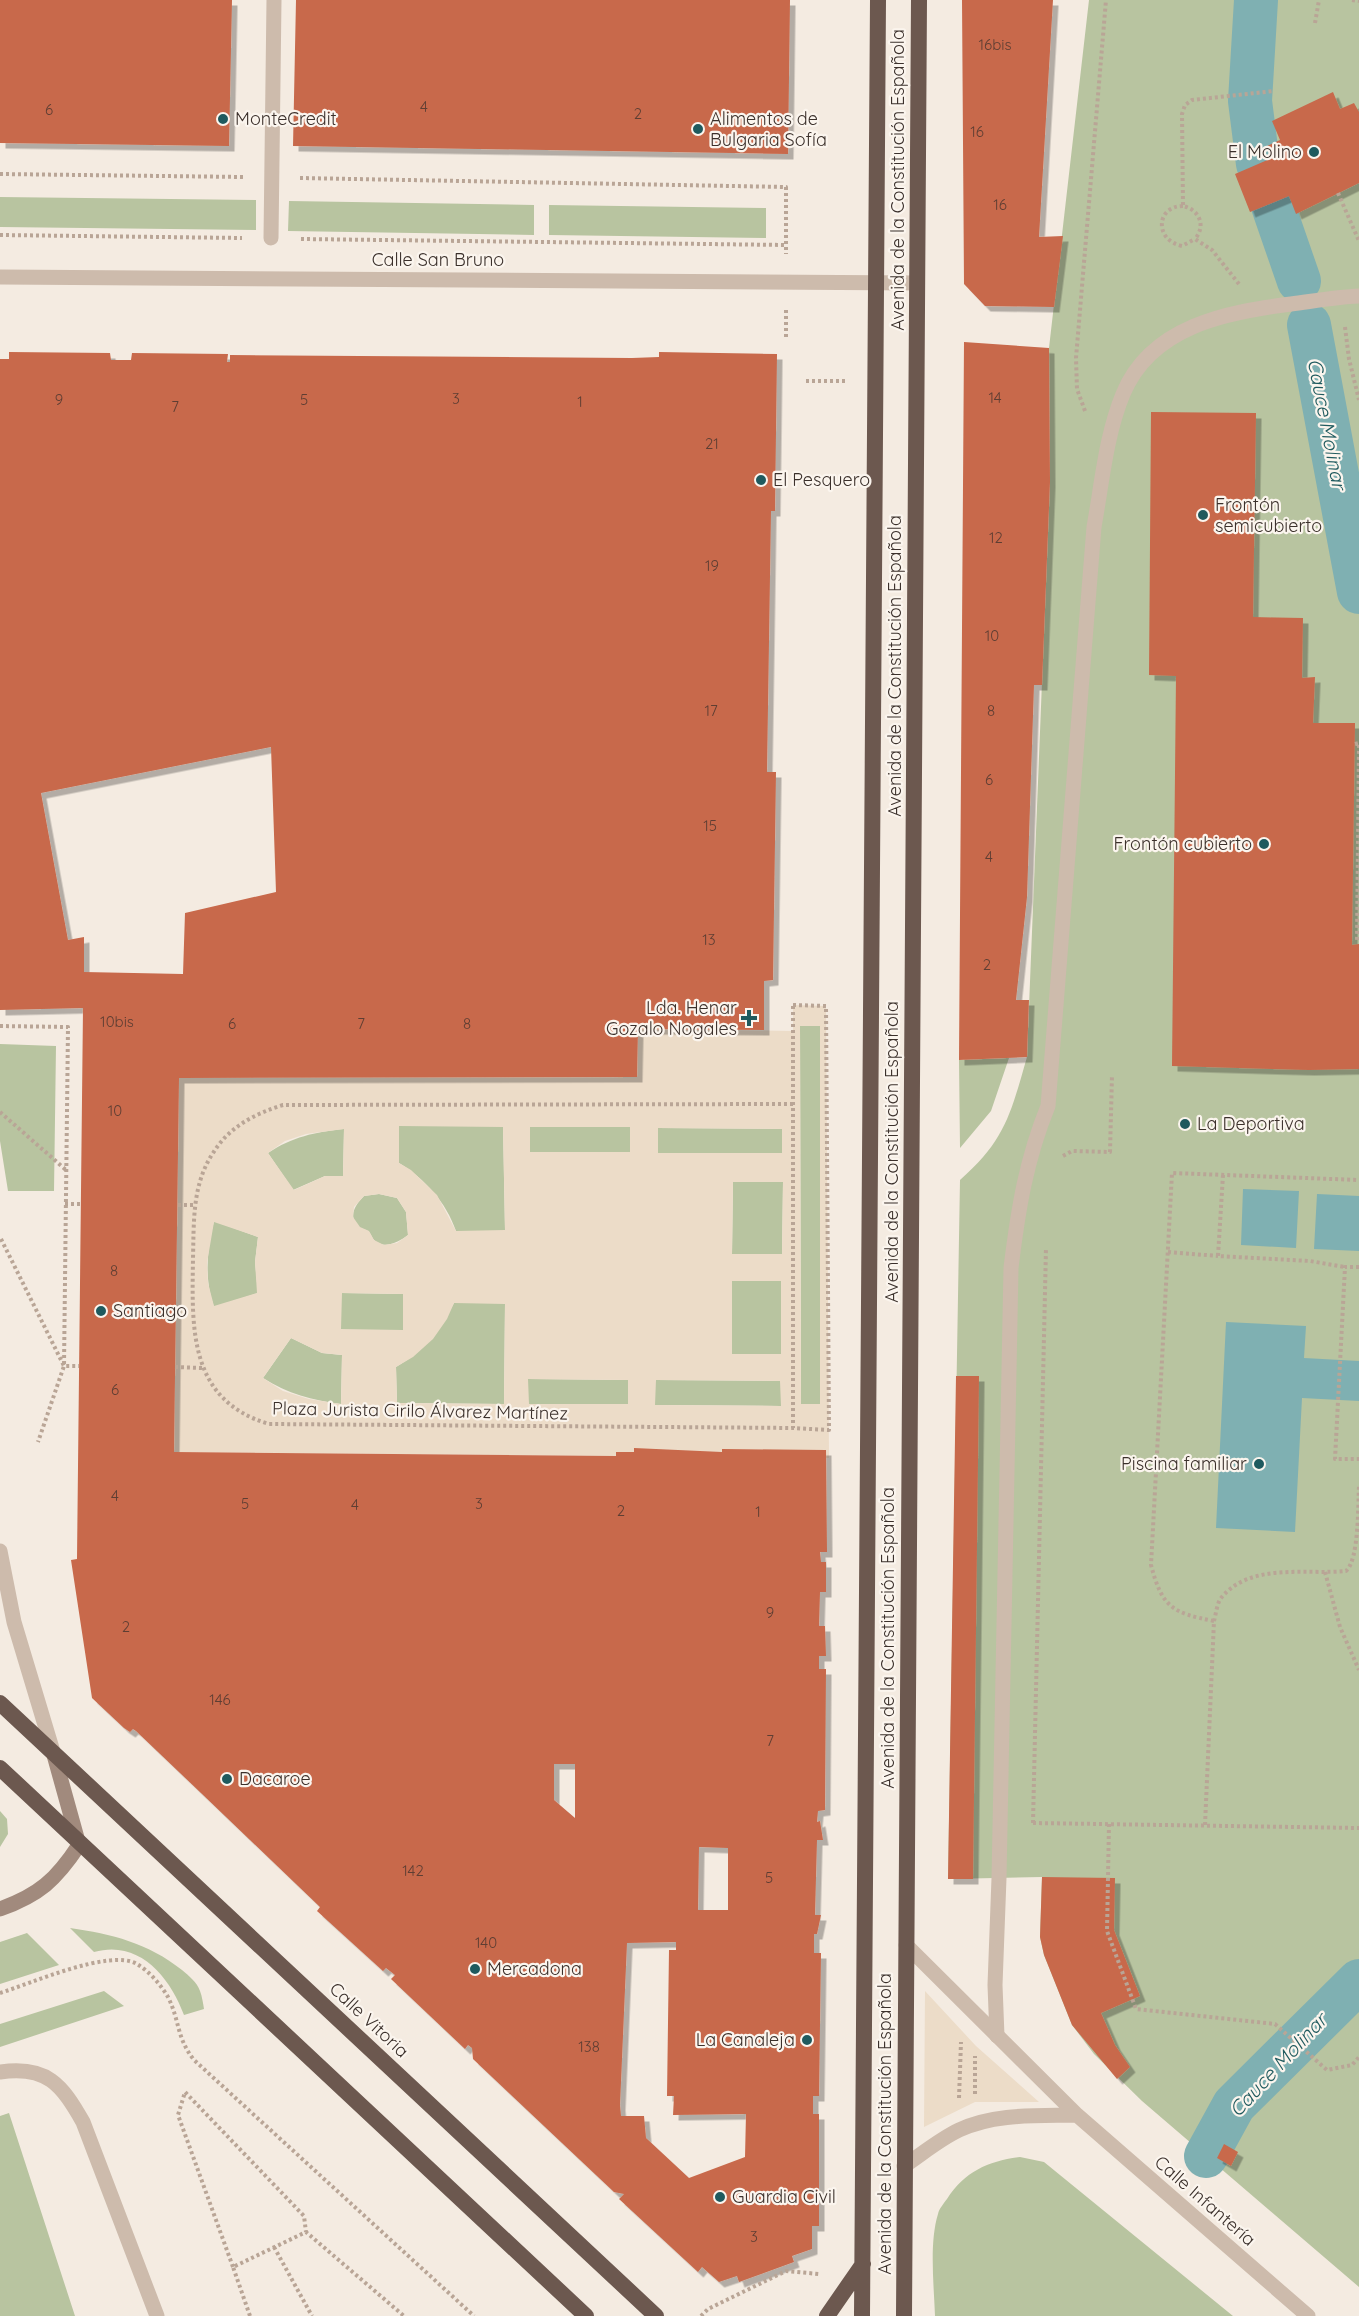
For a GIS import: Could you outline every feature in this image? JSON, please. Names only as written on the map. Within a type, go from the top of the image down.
[{"type":"highway","name":"Avenida de la Constitución Española","points":[[862,2316],[878,0]]},
{"type":"highway","name":"Avenida de la Constitución Española","points":[[904,2312],[919,0]]},
{"type":"highway","name":"Calle Vitoria","points":[[0,1703],[656,2316]]},
{"type":"highway","points":[[0,1768],[79,1845],[586,2316]]},
{"type":"highway","points":[[825,2315],[863,2264]]},
{"type":"main road","points":[[0,1909],[39,1892],[66,1865],[79,1845],[54,1755]]},
{"type":"street","points":[[271,238],[274,0]]},
{"type":"street","name":"Calle San Bruno","points":[[0,277],[917,283]]},
{"type":"street","points":[[997,2036],[995,1985],[1011,1268],[1020,1196],[1036,1135],[1048,1106],[1094,527],[1111,432],[1124,392],[1142,364],[1167,339],[1208,320],[1245,311],[1359,296]]},
{"type":"street","points":[[0,1551],[14,1622],[54,1755]]},
{"type":"street","points":[[0,1605],[14,1622]]},
{"type":"street","name":"Calle Infantería","points":[[906,1945],[1077,2115],[1308,2316]]},
{"type":"street","points":[[0,2072],[17,2069],[44,2075],[66,2092],[83,2122],[157,2316]]},
{"type":"street","points":[[904,2166],[957,2131],[974,2124],[1019,2117],[1077,2115]]},
{"type":"path","points":[[1106,0],[1076,358],[1077,389],[1086,413],[1111,432]]},
{"type":"path","points":[[1315,23],[1318,0]]},
{"type":"path","points":[[1352,0],[1359,1]]},
{"type":"path","points":[[1183,206],[1184,109],[1192,100],[1274,91]]},
{"type":"path","points":[[0,174],[786,187]]},
{"type":"path","points":[[1338,193],[1359,241]]},
{"type":"path","points":[[1183,206],[1193,210],[1200,218],[1201,228],[1196,239],[1182,246],[1169,241],[1163,234],[1161,224],[1165,215],[1173,208],[1183,206]]},
{"type":"path","points":[[0,235],[786,245]]},
{"type":"path","points":[[1196,239],[1212,250],[1240,285],[1245,311]]},
{"type":"path","points":[[1345,319],[1349,359],[1359,400]]},
{"type":"path","points":[[1355,744],[1359,743],[1357,940],[1359,940]]},
{"type":"path","name":"Plaza Jurista Cirilo Álvarez Martínez","points":[[793,1005],[826,1006],[829,1430],[268,1424],[254,1420],[225,1400],[202,1368],[192,1320],[195,1205],[201,1175],[222,1139],[249,1119],[283,1105],[792,1104],[793,1005]]},
{"type":"path","points":[[0,1026],[68,1027],[64,1366],[38,1442]]},
{"type":"path","points":[[1056,1159],[1072,1151],[1110,1152],[1112,1075]]},
{"type":"path","points":[[792,1104],[793,1428]]},
{"type":"path","points":[[0,1112],[66,1170]]},
{"type":"path","points":[[1214,1621],[1185,1615],[1171,1608],[1157,1588],[1151,1565],[1172,1173],[1359,1180]]},
{"type":"path","points":[[1218,1256],[1223,1175]]},
{"type":"path","points":[[65,1204],[80,1204]]},
{"type":"path","points":[[178,1205],[195,1205]]},
{"type":"path","points":[[1,1239],[64,1366]]},
{"type":"path","points":[[1033,1823],[1046,1246]]},
{"type":"path","points":[[1168,1252],[1310,1261],[1359,1267]]},
{"type":"path","points":[[1345,1267],[1335,1459],[1359,1459]]},
{"type":"path","points":[[64,1366],[79,1366]]},
{"type":"path","points":[[175,1367],[202,1368]]},
{"type":"path","points":[[1206,1825],[1214,1621],[1220,1599],[1244,1581],[1270,1574],[1346,1571],[1352,1567],[1359,1486]]},
{"type":"path","points":[[1325,1572],[1340,1627],[1359,1670]]},
{"type":"path","points":[[999,1822],[1359,1828]]},
{"type":"path","points":[[1109,1824],[1107,1931],[1136,2009],[1275,2024],[1312,2054],[1327,2070],[1352,2065],[1359,2057]]},
{"type":"path","points":[[0,1993],[112,1959],[136,1963],[157,1982],[168,1998],[178,2023],[180,2041],[194,2060],[474,2316]]},
{"type":"path","points":[[250,2316],[178,2115],[185,2092],[304,2216],[306,2232],[404,2316]]},
{"type":"path","points":[[233,2267],[306,2232]]},
{"type":"path","points":[[274,2247],[312,2316]]},
{"type":"green space","name":"La Deportiva","points":[[1089,0],[1359,0],[1359,2287],[1142,2101],[1094,2054],[1072,2025],[1044,1955],[1040,1937],[1042,1877],[948,1879],[960,1180],[988,1152],[1005,1124],[1027,1057],[1050,482],[1049,348]]},
{"type":"green space","points":[[0,197],[256,200],[256,230],[0,227]]},
{"type":"green space","points":[[289,201],[534,205],[534,235],[288,231]]},
{"type":"green space","points":[[549,205],[766,208],[766,238],[549,235]]},
{"type":"green space","points":[[820,1025],[821,1404],[801,1405],[800,1026]]},
{"type":"green space","points":[[0,1044],[56,1046],[54,1191],[8,1191],[0,1141]]},
{"type":"green space","points":[[1009,1058],[991,1111],[960,1148],[959,1060]]},
{"type":"green space","points":[[399,1126],[503,1126],[505,1231],[456,1231],[447,1210],[434,1192],[399,1163]]},
{"type":"green space","points":[[530,1127],[630,1127],[630,1153],[530,1152]]},
{"type":"green space","points":[[657,1128],[783,1129],[782,1154],[657,1153]]},
{"type":"green space","points":[[344,1129],[343,1176],[325,1176],[293,1190],[268,1153],[304,1136]]},
{"type":"green space","points":[[733,1181],[783,1182],[782,1255],[732,1254]]},
{"type":"green space","points":[[379,1194],[397,1198],[406,1212],[408,1235],[387,1245],[378,1243],[368,1231],[360,1228],[353,1215],[355,1207],[364,1196]]},
{"type":"green space","points":[[214,1221],[258,1237],[255,1262],[258,1293],[214,1307],[209,1286],[208,1264]]},
{"type":"green space","points":[[732,1281],[781,1281],[781,1354],[732,1354]]},
{"type":"green space","points":[[341,1293],[403,1294],[403,1330],[341,1330]]},
{"type":"green space","points":[[454,1303],[505,1303],[504,1404],[397,1403],[396,1367],[430,1340]]},
{"type":"green space","points":[[291,1338],[322,1353],[342,1355],[341,1404],[300,1396],[263,1378]]},
{"type":"green space","points":[[528,1379],[628,1380],[629,1405],[528,1404]]},
{"type":"green space","points":[[655,1380],[781,1381],[781,1406],[655,1405]]},
{"type":"green space","points":[[0,1811],[7,1819],[8,1834],[0,1847]]},
{"type":"green space","points":[[70,1928],[129,1941],[156,1953],[192,1979],[201,1995],[204,2009],[184,2015],[170,1987],[151,1964],[125,1951],[110,1949],[94,1952]]},
{"type":"green space","points":[[27,1933],[59,1965],[0,1984],[0,1942]]},
{"type":"green space","points":[[104,1991],[124,2006],[0,2047],[0,2024]]},
{"type":"green space","points":[[9,2113],[75,2316],[0,2316],[0,2116]]},
{"type":"green space","points":[[1020,2157],[1044,2162],[1233,2316],[935,2316],[933,2251],[939,2210],[954,2189],[970,2174],[998,2161]]},
{"type":"shaded area","points":[[793,1005],[826,1006],[829,1458],[174,1452],[179,1078],[637,1077],[638,1029],[793,1031]],"holes":[[[800,1026],[820,1026],[820,1404],[801,1404]],[[399,1126],[503,1127],[505,1230],[456,1231],[437,1195],[411,1170],[399,1163]],[[530,1127],[630,1127],[630,1152],[530,1152]],[[658,1128],[782,1129],[782,1153],[658,1153]],[[344,1129],[343,1176],[325,1176],[294,1190],[268,1153],[285,1141],[306,1134]],[[733,1182],[783,1182],[782,1254],[732,1254]],[[379,1194],[397,1198],[406,1212],[408,1235],[397,1243],[384,1245],[374,1240],[369,1231],[360,1227],[353,1217],[354,1207],[364,1196]],[[214,1222],[258,1237],[255,1262],[257,1293],[214,1306],[208,1283],[207,1263]],[[732,1281],[781,1281],[781,1354],[732,1354]],[[342,1293],[403,1294],[403,1330],[341,1329]],[[454,1303],[505,1304],[504,1404],[397,1403],[396,1367],[413,1357],[433,1339],[447,1319]],[[291,1338],[322,1353],[342,1355],[341,1404],[309,1399],[283,1391],[263,1378]],[[528,1379],[628,1380],[628,1404],[529,1404]],[[656,1380],[780,1381],[781,1406],[655,1405]]]},
{"type":"shaded area","points":[[925,1991],[976,2046],[1039,2102],[975,2102],[924,2127]]},
{"type":"water","points":[[1243,1189],[1299,1191],[1296,1248],[1241,1245]]},
{"type":"water","points":[[1317,1194],[1359,1196],[1359,1251],[1314,1249]]},
{"type":"water","name":"Piscina familiar","points":[[1226,1322],[1306,1326],[1304,1358],[1359,1361],[1359,1401],[1302,1398],[1295,1532],[1216,1528]]},
{"type":"building","points":[[0,0],[232,0],[229,146],[0,143]]},
{"type":"building","points":[[296,0],[790,0],[788,154],[293,146]]},
{"type":"building","points":[[962,0],[1053,0],[1039,237],[1063,236],[1054,307],[985,306],[964,284]]},
{"type":"building","name":"El Molino","points":[[1333,92],[1340,109],[1354,103],[1359,112],[1359,183],[1296,214],[1289,196],[1250,212],[1235,174],[1272,158],[1267,146],[1280,140],[1272,121]]},
{"type":"building","points":[[964,342],[1049,348],[1050,482],[1042,685],[1034,685],[1027,897],[1016,1000],[1029,1000],[1027,1057],[959,1060]]},
{"type":"building","points":[[9,352],[110,353],[111,360],[131,360],[132,353],[228,354],[227,362],[230,362],[230,355],[632,358],[659,357],[659,352],[777,354],[775,511],[771,511],[767,772],[776,772],[773,980],[764,981],[764,1030],[638,1029],[637,1077],[179,1078],[174,1452],[616,1456],[616,1452],[634,1452],[634,1448],[722,1452],[722,1449],[826,1450],[827,1552],[820,1552],[821,1562],[826,1562],[826,1592],[820,1592],[819,1626],[825,1626],[826,1656],[819,1656],[819,1669],[826,1669],[825,1810],[818,1811],[817,1822],[820,1821],[823,1840],[817,1840],[815,1915],[821,1915],[817,1934],[814,1934],[814,1953],[821,1953],[819,2096],[813,2096],[813,2114],[819,2114],[819,2226],[812,2226],[812,2249],[792,2256],[794,2262],[739,2282],[737,2276],[719,2282],[702,2267],[698,2272],[619,2199],[624,2194],[614,2192],[473,2059],[472,2048],[468,2045],[465,2049],[391,1979],[395,1975],[386,1968],[383,1971],[317,1911],[320,1907],[136,1731],[133,1729],[130,1732],[124,1728],[92,1698],[71,1560],[77,1559],[83,1008],[0,1010],[0,359],[9,359]],"holes":[[[271,747],[276,892],[185,913],[183,974],[84,972],[84,937],[68,940],[41,793]],[[554,1764],[575,1764],[575,1818],[554,1800]],[[699,1847],[728,1848],[728,1910],[698,1910]],[[676,1942],[676,1950],[669,1950],[667,2096],[674,2096],[673,2115],[746,2114],[745,2157],[689,2178],[646,2138],[644,2116],[621,2116],[627,1943]]]},
{"type":"building","name":"Frontón cubierto","points":[[1151,412],[1256,413],[1253,617],[1303,618],[1302,678],[1315,677],[1313,723],[1355,723],[1352,945],[1359,944],[1359,1069],[1309,1070],[1172,1066],[1176,676],[1149,675]]},
{"type":"building","points":[[956,1376],[979,1376],[973,1879],[948,1879]]},
{"type":"building","points":[[1042,1877],[1115,1878],[1114,1930],[1140,1996],[1101,2013],[1115,2045],[1130,2067],[1117,2079],[1072,2025],[1044,1955],[1040,1937]]},
{"type":"building","points":[[1224,2144],[1238,2152],[1231,2166],[1217,2158]]},
{"type":"waterway","name":"Cauce Molinar","points":[[1256,0],[1250,101],[1258,164]]},
{"type":"waterway","name":"Cauce Molinar","points":[[1272,203],[1299,281]]},
{"type":"waterway","name":"Cauce Molinar","points":[[1309,325],[1359,592]]},
{"type":"waterway","name":"Cauce Molinar","points":[[1206,2156],[1234,2105],[1359,1981]]},
{"type":"place","name":"MonteCredit","points":[[223,119]]},
{"type":"place","name":"Alimentos de Bulgaria Sofía","points":[[698,129]]},
{"type":"place","name":"El Molino","points":[[1314,152]]},
{"type":"place","name":"El Pesquero","points":[[761,480]]},
{"type":"place","name":"Frontón semicubierto","points":[[1203,515]]},
{"type":"place","name":"Frontón cubierto","points":[[1264,844]]},
{"type":"place","name":"Lda. Henar Gozalo Nogales","points":[[749,1018]]},
{"type":"place","name":"La Deportiva","points":[[1185,1124]]},
{"type":"place","name":"Santiago","points":[[101,1311]]},
{"type":"place","name":"Piscina familiar","points":[[1259,1464]]},
{"type":"place","name":"Dacaroe","points":[[227,1779]]},
{"type":"place","name":"Mercadona","points":[[475,1969]]},
{"type":"place","name":"La Canaleja","points":[[807,2040]]},
{"type":"place","name":"Guardia Civil","points":[[720,2197]]}]
